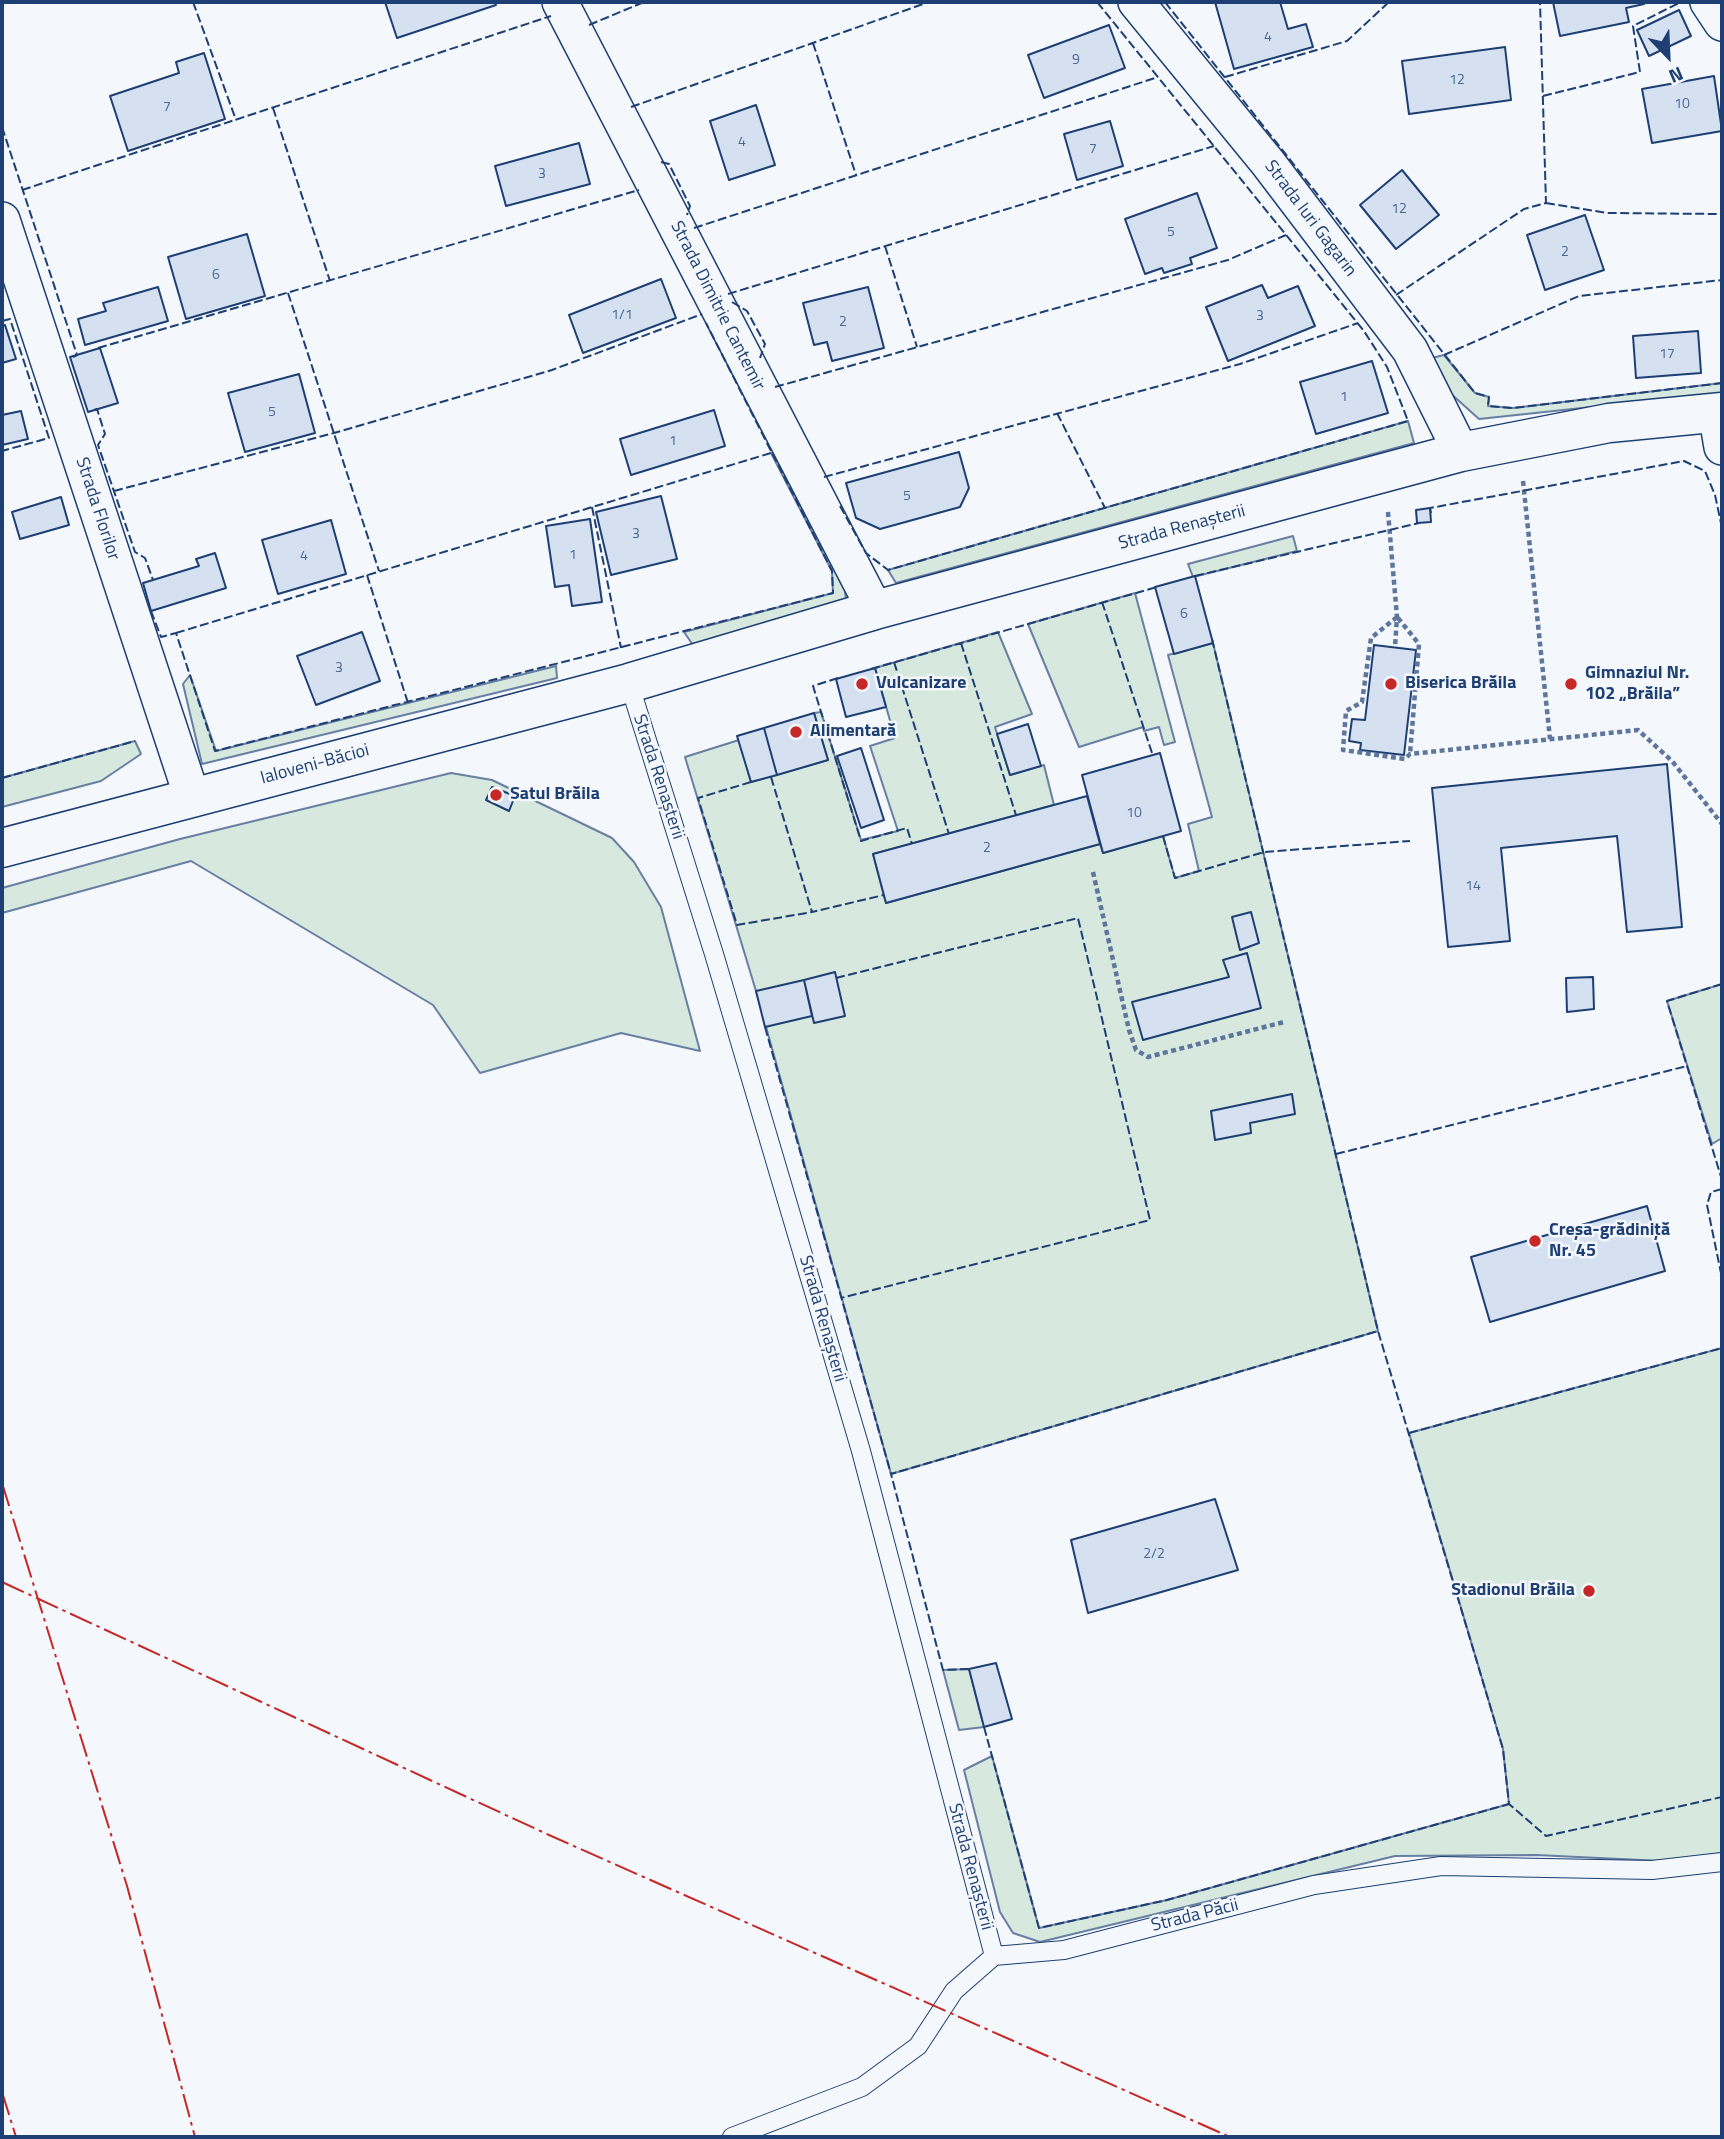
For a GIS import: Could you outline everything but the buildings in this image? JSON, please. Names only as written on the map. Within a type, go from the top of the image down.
[{"type":"main road","name":"Strada Renașterii","points":[[629,683],[875,610],[1461,452],[1609,423],[1720,424]]},
{"type":"main road","name":"Ialoveni-Băcioi","points":[[2,848],[629,683]]},
{"type":"street","name":"Strada Dimitrie Cantemir","points":[[560,2],[875,610]]},
{"type":"street","name":"Strada Iuri Gagarin","points":[[1136,2],[1268,163],[1410,350],[1461,452]]},
{"type":"street","points":[[1708,2],[1722,23]]},
{"type":"street","name":"Strada Florilor","points":[[2,220],[192,797]]},
{"type":"lane","name":"Strada Renașterii","points":[[629,683],[714,954],[857,1437],[994,1956]]},
{"type":"lane","name":"Strada Păcii","points":[[994,1956],[1064,1950],[1314,1885],[1441,1866],[1652,1870],[1722,1862]]},
{"type":"lane","points":[[732,2137],[862,2087],[918,2046],[954,1991],[994,1956]]},
{"type":"path","points":[[1382,473],[1391,529],[1397,617],[1395,647]]},
{"type":"path","points":[[1523,481],[1550,739]]},
{"type":"path","points":[[1397,617],[1419,644],[1410,754]]},
{"type":"path","points":[[1397,617],[1371,638],[1362,702],[1346,711],[1343,750],[1405,759],[1410,754],[1638,730],[1672,761],[1722,824]]},
{"type":"path","points":[[1093,872],[1129,1030],[1136,1050],[1148,1057],[1284,1022]]},
{"type":"shaded area","points":[[1444,355],[1475,393],[1489,397],[1488,406],[1513,408],[1722,383],[1722,393],[1479,419],[1449,392],[1432,358]]},
{"type":"shaded area","points":[[1408,421],[1414,443],[896,583],[888,570]]},
{"type":"shaded area","points":[[783,451],[842,566],[846,600],[693,645],[684,632],[833,593],[832,571],[771,453]]},
{"type":"shaded area","points":[[1293,536],[1297,551],[1193,577],[1188,564]]},
{"type":"shaded area","points":[[1135,593],[1175,742],[1164,745],[1159,727],[1144,731],[1143,727],[1079,747],[1028,624]]},
{"type":"shaded area","points":[[998,632],[1032,714],[995,727],[1010,775],[1044,765],[1054,805],[873,854],[886,903],[1100,844],[1103,853],[1163,836],[1175,878],[1199,871],[1188,824],[1212,817],[1168,655],[1213,643],[1378,1331],[891,1474],[756,991],[685,757],[739,740],[751,782],[828,760],[814,713],[821,712],[861,840],[898,831],[870,746],[895,738],[875,668]]},
{"type":"shaded area","points":[[556,666],[557,678],[202,764],[183,684],[190,675],[216,751]]},
{"type":"shaded area","points":[[135,741],[141,754],[101,781],[2,807],[2,778]]},
{"type":"shaded area","points":[[451,773],[492,780],[612,838],[634,862],[661,907],[700,1051],[621,1033],[480,1073],[433,1005],[191,861],[2,913],[2,888],[180,839]]},
{"type":"shaded area","points":[[1722,984],[1722,1138],[1712,1144],[1667,1001]]},
{"type":"shaded area","name":"Stadionul Brăila","points":[[1722,1348],[1722,1853],[1662,1861],[1536,1855],[1395,1856],[1040,1942],[1013,1933],[1000,1912],[964,1770],[992,1756],[1039,1928],[1167,1900],[1509,1804],[1503,1749],[1409,1433]]},
{"type":"shaded area","points":[[969,1669],[984,1727],[959,1730],[943,1670]]},
{"type":"fence","points":[[193,2],[236,120]]},
{"type":"fence","points":[[589,25],[644,2]]},
{"type":"fence","points":[[631,107],[929,2]]},
{"type":"fence","points":[[840,506],[866,553],[888,570],[1408,421],[1387,367],[1364,331],[1097,2]]},
{"type":"fence","points":[[1165,2],[1475,393],[1489,397],[1488,406],[1513,408],[1722,383]]},
{"type":"fence","points":[[1225,77],[1347,41],[1389,2]]},
{"type":"fence","points":[[1396,295],[1524,209],[1546,203],[1540,2]]},
{"type":"fence","points":[[1543,96],[1640,72],[1633,26],[1681,2]]},
{"type":"fence","points":[[22,190],[551,16]]},
{"type":"fence","points":[[813,43],[856,175]]},
{"type":"fence","points":[[694,228],[1158,77]]},
{"type":"fence","points":[[273,108],[330,281]]},
{"type":"fence","points":[[2,127],[77,355],[73,357]]},
{"type":"fence","points":[[728,294],[1214,146]]},
{"type":"fence","points":[[661,162],[669,164],[690,206],[687,215]]},
{"type":"fence","points":[[98,348],[639,190]]},
{"type":"fence","points":[[1546,203],[1607,213],[1722,214]]},
{"type":"fence","points":[[775,387],[1228,260],[1286,235]]},
{"type":"fence","points":[[885,246],[917,347]]},
{"type":"fence","points":[[1444,355],[1579,296],[1722,280]]},
{"type":"fence","points":[[288,293],[379,571]]},
{"type":"fence","points":[[732,302],[747,311],[765,344],[760,358]]},
{"type":"fence","points":[[114,491],[334,433],[552,370],[702,314]]},
{"type":"fence","points":[[2,321],[10,319],[49,438],[2,451]]},
{"type":"fence","points":[[151,611],[161,637],[176,633],[215,751],[833,593],[832,571],[706,323]]},
{"type":"fence","points":[[824,477],[1240,364],[1358,323]]},
{"type":"fence","points":[[94,410],[97,409],[105,434],[98,445],[135,552],[145,558],[153,580]]},
{"type":"fence","points":[[1057,413],[1105,508]]},
{"type":"fence","points":[[176,633],[771,453]]},
{"type":"fence","points":[[1431,513],[1430,508],[1684,461],[1705,471],[1715,495],[1722,528]]},
{"type":"fence","points":[[592,507],[621,648]]},
{"type":"fence","points":[[1195,576],[1419,523]]},
{"type":"fence","points":[[367,575],[408,703]]},
{"type":"fence","points":[[871,669],[1157,587]]},
{"type":"fence","points":[[1102,602],[1153,756]]},
{"type":"fence","points":[[1212,639],[1378,1331],[1503,1749],[1509,1804],[1546,1836],[1722,1797]]},
{"type":"fence","points":[[961,643],[1016,815]]},
{"type":"fence","points":[[894,662],[949,834]]},
{"type":"fence","points":[[838,678],[813,686],[861,841],[907,828],[912,844]]},
{"type":"fence","points":[[2,778],[135,741]]},
{"type":"fence","points":[[771,777],[812,912],[884,895]]},
{"type":"fence","points":[[751,782],[698,798],[737,925],[812,912]]},
{"type":"fence","points":[[1163,836],[1175,878],[1264,852],[1410,841]]},
{"type":"fence","points":[[836,978],[1078,918],[1150,1220],[841,1298]]},
{"type":"fence","points":[[1722,984],[1667,1001],[1722,1180]]},
{"type":"fence","points":[[765,1027],[891,1474]]},
{"type":"fence","points":[[1336,1154],[1687,1066]]},
{"type":"fence","points":[[1722,1189],[1711,1192],[1707,1205],[1722,1278]]},
{"type":"fence","points":[[969,1669],[943,1670],[891,1474],[1378,1331]]},
{"type":"fence","points":[[1409,1433],[1722,1348]]},
{"type":"fence","points":[[984,1727],[1039,1928],[1167,1900],[1509,1804]]},
{"type":"power","points":[[2,1483],[127,1886],[195,2137]]},
{"type":"power","points":[[2,1582],[549,1835],[1230,2137]]},
{"type":"power","points":[[2,2092],[16,2137]]},
{"type":"place","name":"Vulcanizare","points":[[862,684]]},
{"type":"place","name":"Biserica Brăila","points":[[1391,684]]},
{"type":"place","name":"Gimnaziul Nr. 102 „Brăila”","points":[[1571,684]]},
{"type":"place","name":"Alimentară","points":[[796,732]]},
{"type":"place","name":"Satul Brăila","points":[[496,795]]},
{"type":"place","name":"Creșa-grădiniță Nr. 45","points":[[1535,1241]]},
{"type":"place","name":"Stadionul Brăila","points":[[1589,1591]]}]
